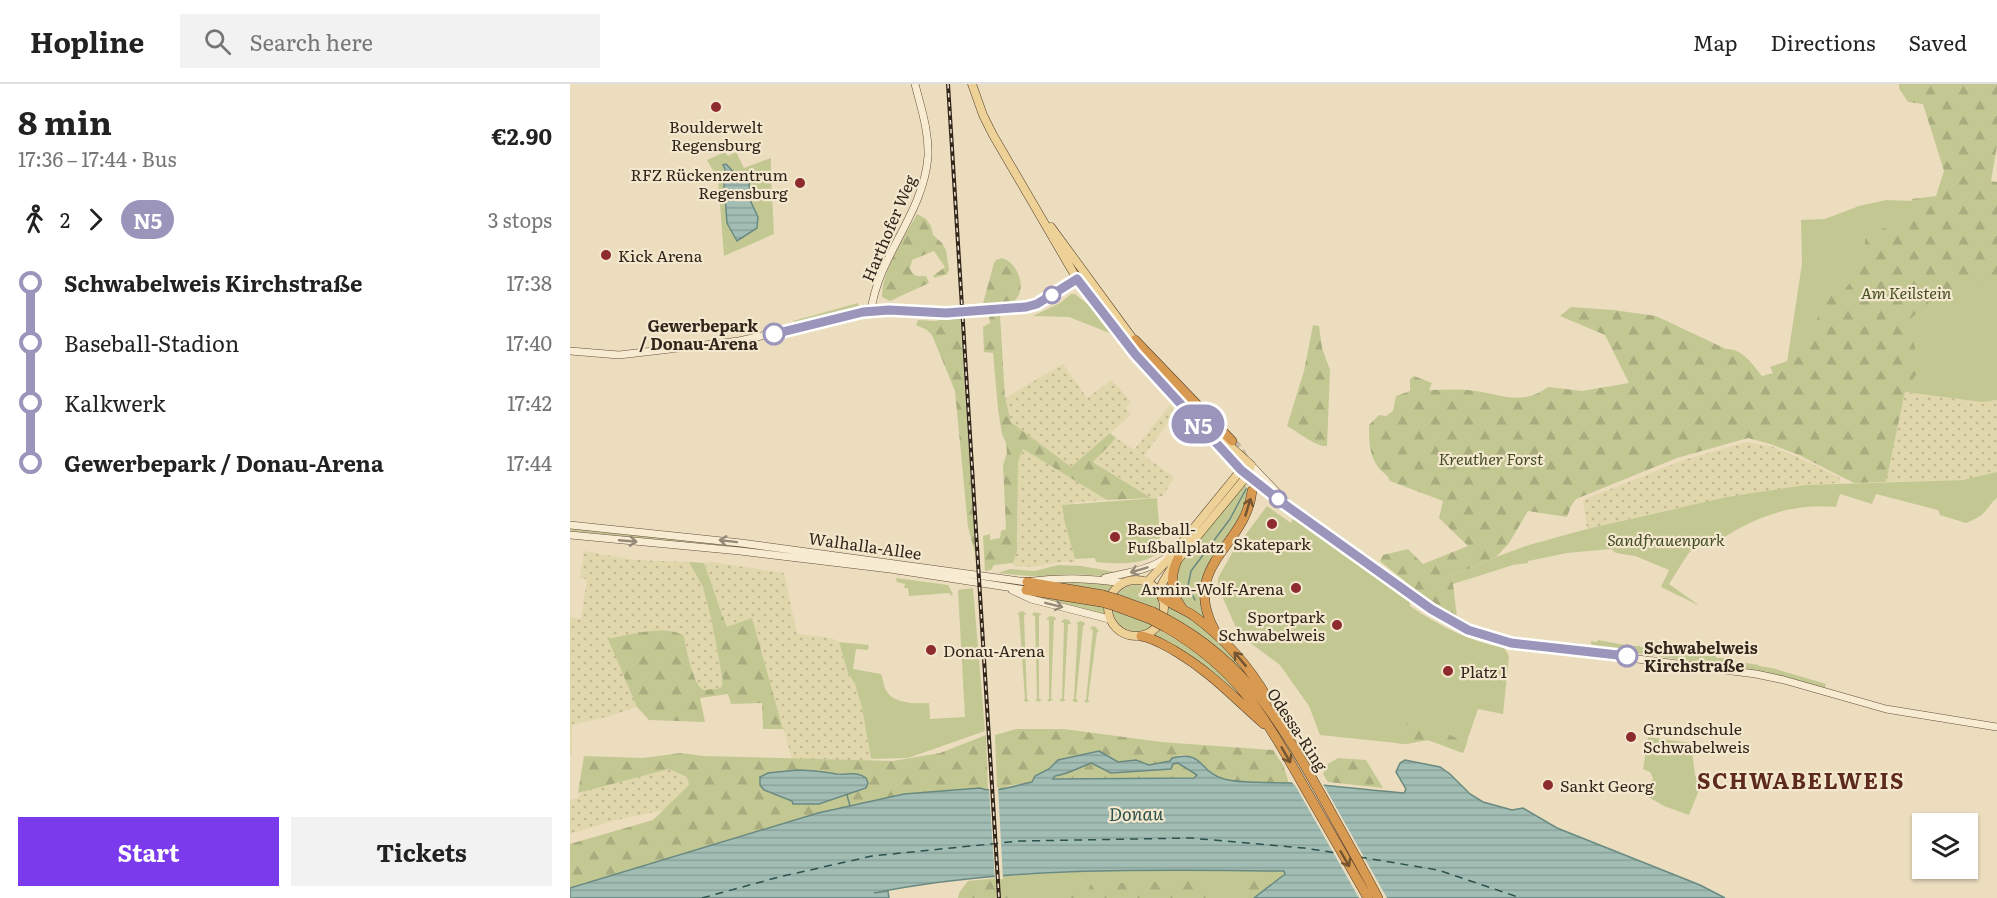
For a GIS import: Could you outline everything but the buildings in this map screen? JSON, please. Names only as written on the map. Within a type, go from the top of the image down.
[{"type":"highway","points":[[1135,340],[1233,441]]},
{"type":"highway","points":[[1217,635],[1207,613],[1206,581],[1213,563],[1243,521],[1252,491]]},
{"type":"highway","points":[[1176,555],[1172,583],[1176,597],[1184,610]]},
{"type":"highway","name":"Walhalla-Allee","points":[[1027,586],[1102,599],[1151,616]]},
{"type":"highway","points":[[1161,595],[1217,635],[1255,677],[1267,698],[1277,727]]},
{"type":"highway","name":"Odessa-Ring","points":[[1151,616],[1167,623],[1222,668],[1277,727],[1313,781],[1378,898]]},
{"type":"highway","points":[[1141,636],[1160,642],[1196,664],[1277,727]]},
{"type":"highway","name":"Odessa-Ring","points":[[1277,727],[1368,898]]},
{"type":"main road","name":"Harthofer Weg","points":[[871,311],[872,300],[882,274],[917,201],[926,170],[927,133],[915,84]]},
{"type":"main road","points":[[972,84],[988,125],[1077,279],[1135,340],[1165,378],[1294,510]]},
{"type":"main road","points":[[1024,189],[1086,274],[1135,354],[1241,470],[1444,618],[1494,639],[1538,647],[1756,674],[1886,709],[1997,728]]},
{"type":"main road","points":[[570,351],[619,356],[740,341],[871,311],[946,313],[1026,307],[1037,304],[1086,274]]},
{"type":"main road","points":[[1161,595],[1165,576],[1176,555],[1241,470],[1251,465]]},
{"type":"main road","points":[[1147,582],[1176,555],[1247,476],[1251,465]]},
{"type":"main road","name":"Walhalla-Allee","points":[[570,525],[741,543],[1027,586]]},
{"type":"main road","name":"Walhalla-Allee","points":[[570,535],[752,552],[890,569],[1001,586],[1027,586]]},
{"type":"main road","points":[[1100,579],[1151,566],[1176,555]]},
{"type":"main road","points":[[1027,586],[1061,578],[1100,579],[1122,583]]},
{"type":"main road","points":[[1130,580],[1147,582],[1161,595],[1164,604],[1162,619],[1154,630],[1141,636],[1126,635],[1119,631],[1109,619],[1111,595],[1122,583],[1130,580]]},
{"type":"main road","points":[[1001,586],[1031,599],[1109,619]]},
{"type":"shaded area","points":[[1063,364],[1087,398],[1112,380],[1131,402],[1125,408],[1131,415],[1071,467],[1011,422],[1005,398]]},
{"type":"shaded area","points":[[1905,392],[1982,402],[1997,400],[1997,472],[1963,480],[1886,482]]},
{"type":"shaded area","points":[[1170,405],[1176,411],[1144,456],[1174,477],[1163,496],[1151,498],[1093,461],[1116,438],[1134,450]]},
{"type":"shaded area","points":[[1747,442],[1770,446],[1798,457],[1840,478],[1840,483],[1806,485],[1668,510],[1587,529],[1583,500],[1684,460]]},
{"type":"shaded area","points":[[1023,449],[1107,500],[1075,502],[1065,523],[1075,562],[1059,562],[1033,567],[1013,566],[1018,543],[1018,462]]},
{"type":"shaded area","points":[[584,551],[635,560],[689,562],[703,587],[709,607],[723,681],[719,689],[700,688],[692,671],[684,636],[609,639],[637,707],[572,725],[572,755],[570,755],[570,617],[581,619],[587,579],[580,578]]},
{"type":"shaded area","points":[[712,562],[784,573],[797,634],[831,638],[839,642],[862,708],[871,761],[792,759],[752,619],[727,627],[704,563]]},
{"type":"shaded area","points":[[669,769],[687,777],[689,785],[664,810],[612,821],[570,834],[570,800],[577,798],[584,791]]},
{"type":"green space","name":"Kreuther Forst","points":[[1899,84],[1997,84],[1997,146],[1991,181],[1997,182],[1997,282],[1988,278],[1958,290],[1936,289],[1926,307],[1908,320],[1920,368],[1905,392],[1886,482],[1854,483],[1799,455],[1748,438],[1677,458],[1576,499],[1567,517],[1528,511],[1509,543],[1496,557],[1452,576],[1457,617],[1423,596],[1380,561],[1383,555],[1408,549],[1423,564],[1468,546],[1439,518],[1443,501],[1390,481],[1378,467],[1371,452],[1369,425],[1379,415],[1386,416],[1393,411],[1396,396],[1410,391],[1410,379],[1414,376],[1432,383],[1429,390],[1467,390],[1518,398],[1527,397],[1548,387],[1582,391],[1629,383],[1605,335],[1560,316],[1571,307],[1656,316],[1726,349],[1737,351],[1747,358],[1762,376],[1773,373],[1770,367],[1801,356],[1821,310],[1833,294],[1845,296],[1844,290],[1864,266],[1865,239],[1905,216],[1912,199],[1936,196],[1944,171],[1923,104],[1908,102]]},
{"type":"green space","points":[[725,152],[728,156],[736,152],[744,168],[771,158],[771,173],[768,173],[768,177],[771,177],[774,234],[724,256],[718,179],[707,160]]},
{"type":"green space","name":"Am Keilstein","points":[[1997,186],[1997,400],[1982,402],[1905,392],[1787,362],[1802,264],[1801,220],[1825,219],[1859,206],[1886,200],[1940,202]]},
{"type":"green space","points":[[917,214],[926,219],[933,235],[946,250],[949,270],[947,274],[934,278],[933,276],[945,267],[934,251],[912,260],[910,268],[912,273],[926,276],[929,283],[890,301],[882,297],[885,277]]},
{"type":"green space","points":[[1002,258],[1012,264],[1019,276],[1021,288],[1019,294],[1013,302],[1000,306],[982,307],[994,263]]},
{"type":"green space","points":[[1071,294],[1075,294],[1091,307],[1112,334],[1069,317],[1033,316],[1060,303]]},
{"type":"green space","points":[[858,303],[859,308],[797,324],[793,321]]},
{"type":"green space","points":[[1000,315],[1005,398],[1011,422],[1071,467],[1110,433],[1116,438],[1093,462],[1151,498],[1107,500],[1023,449],[1018,462],[1017,551],[1013,563],[994,565],[991,570],[985,571],[983,536],[990,534],[990,540],[1000,538],[1001,531],[1006,529],[1003,465],[1007,453],[1006,443],[1002,434],[998,409],[993,353],[984,352],[983,327],[990,323],[989,316]]},
{"type":"green space","points":[[960,316],[976,557],[968,527],[955,391],[932,335],[916,325],[918,320],[935,321]]},
{"type":"green space","points":[[1313,325],[1319,326],[1322,348],[1330,370],[1327,446],[1312,442],[1287,426],[1304,371]]},
{"type":"green space","name":"Sandfrauenpark","points":[[1997,472],[1997,498],[1980,516],[1966,523],[1940,515],[1938,510],[1876,494],[1872,504],[1840,494],[1836,507],[1801,508],[1768,516],[1736,530],[1707,549],[1701,540],[1688,554],[1669,584],[1700,606],[1661,587],[1669,570],[1635,556],[1616,553],[1611,549],[1567,553],[1528,561],[1528,563],[1513,565],[1453,584],[1452,576],[1529,545],[1587,529],[1727,497],[1806,485],[1963,480]]},
{"type":"green space","points":[[1245,485],[1249,489],[1247,505],[1206,574],[1211,627],[1185,606],[1175,586],[1178,566]]},
{"type":"green space","name":"Baseball- Fußballplatz","points":[[1157,498],[1161,551],[1147,559],[1130,563],[1096,562],[1095,558],[1075,559],[1062,505]]},
{"type":"green space","name":"Sportpark Schwabelweis","points":[[1267,506],[1291,523],[1293,518],[1410,601],[1410,606],[1432,620],[1467,637],[1504,648],[1509,656],[1503,714],[1478,709],[1463,753],[1428,740],[1406,744],[1320,735],[1309,706],[1280,665],[1245,639],[1237,630],[1218,587],[1218,578],[1232,553]]},
{"type":"green space","points":[[570,527],[706,540],[880,565],[719,545],[570,531]]},
{"type":"green space","points":[[689,562],[704,563],[722,614],[711,618],[703,587]]},
{"type":"green space","points":[[1058,565],[1081,566],[1121,573],[1105,576],[1071,574],[1040,577],[998,573],[1010,569],[1035,571]]},
{"type":"green space","points":[[896,578],[948,585],[953,594],[950,596],[950,593],[909,596],[908,588],[904,588],[905,584],[897,582]]},
{"type":"green space","points":[[1048,582],[1116,584],[1109,592]]},
{"type":"green space","points":[[1127,586],[1152,587],[1162,601],[1162,611],[1117,594]]},
{"type":"green space","points":[[973,588],[985,731],[908,758],[871,759],[862,708],[839,642],[869,645],[868,650],[856,649],[853,669],[881,674],[885,688],[892,697],[911,703],[929,703],[930,719],[965,717],[958,590]]},
{"type":"green space","points":[[1026,594],[1095,605],[1104,608],[1105,615]]},
{"type":"green space","points":[[1167,603],[1197,621],[1234,656],[1265,698],[1208,641],[1167,614]]},
{"type":"green space","points":[[1111,610],[1144,620],[1153,626],[1140,632],[1133,632],[1118,623]]},
{"type":"green space","points":[[1022,611],[1027,614],[1024,615],[1027,699],[1029,701],[1026,702],[1023,700],[1025,699],[1019,615],[1017,614]]},
{"type":"green space","points":[[1034,612],[1042,614],[1039,616],[1039,699],[1042,699],[1039,702],[1035,700],[1037,699],[1035,616],[1032,615]]},
{"type":"green space","points":[[722,614],[727,627],[752,618],[783,729],[763,729],[762,703],[731,704],[728,694],[700,698],[705,722],[649,720],[637,707],[608,639],[658,631],[684,636],[691,666],[700,687],[704,690],[717,689],[721,687],[723,681],[711,618]]},
{"type":"green space","points":[[1050,616],[1055,617],[1056,620],[1054,620],[1051,699],[1054,699],[1049,702],[1047,699],[1049,699],[1049,620],[1046,619]]},
{"type":"green space","points":[[1064,619],[1069,620],[1071,624],[1068,624],[1064,699],[1066,699],[1062,702],[1059,699],[1062,699],[1064,623],[1061,622]]},
{"type":"green space","points":[[1080,621],[1085,625],[1083,626],[1076,699],[1078,700],[1074,702],[1072,699],[1074,699],[1078,625],[1076,624]]},
{"type":"green space","points":[[1092,626],[1096,627],[1099,632],[1097,632],[1088,700],[1090,701],[1086,703],[1084,700],[1086,700]]},
{"type":"green space","points":[[1158,629],[1208,659],[1258,713],[1201,663],[1151,633]]},
{"type":"green space","points":[[1598,640],[1727,658],[1727,660],[1772,668],[1826,684],[1825,688],[1764,672],[1596,647],[1591,644],[1591,641],[1597,642]]},
{"type":"green space","points":[[1418,720],[1467,743],[1463,753],[1428,740],[1406,744],[1395,743],[1398,734],[1403,735],[1407,721],[1416,724]]},
{"type":"green space","points":[[1016,729],[1064,729],[1161,742],[1273,750],[1283,765],[1289,783],[1229,781],[1216,776],[1191,757],[1184,755],[1177,756],[1170,761],[1149,765],[1136,760],[1118,762],[1098,751],[1058,760],[1049,769],[1035,776],[1032,782],[1008,786],[1004,789],[997,788],[995,735]]},
{"type":"green space","points":[[986,735],[988,789],[904,794],[818,813],[570,888],[570,844],[653,820],[689,785],[687,777],[669,769],[578,793],[584,756],[643,758],[681,753],[703,756],[893,761],[940,753]],"holes":[[[797,770],[841,773],[855,773],[792,801],[760,777],[768,773]]]},
{"type":"green space","points":[[1648,737],[1691,743],[1695,775],[1701,785],[1689,815],[1664,806],[1645,795],[1653,778],[1650,772],[1643,769]]},
{"type":"green space","points":[[1338,758],[1366,760],[1383,788],[1328,782],[1323,774],[1328,764]]},
{"type":"green space","points":[[1091,763],[1108,772],[1178,763],[1197,775],[1194,778],[1053,779],[1055,776]]},
{"type":"green space","points":[[1114,870],[1284,871],[1285,874],[1254,898],[1005,898],[1003,876]]},
{"type":"green space","points":[[1264,873],[1271,882],[1259,892],[1231,888],[1240,877]]},
{"type":"green space","points":[[1018,876],[1008,898],[958,898],[968,881]]},
{"type":"green space","points":[[1186,879],[1203,885],[1213,898],[1063,898],[1064,891],[1069,887],[1072,887],[1079,896],[1088,894],[1090,885],[1167,882]]},
{"type":"water","points":[[726,164],[739,178],[749,182],[750,200],[758,217],[757,228],[737,241],[727,223],[723,165]]},
{"type":"water","name":"Donau","points":[[1099,751],[1118,762],[1136,760],[1149,765],[1183,756],[1196,759],[1216,776],[1231,781],[1307,784],[1404,793],[1406,789],[1396,772],[1400,763],[1405,760],[1440,767],[1470,794],[1483,802],[1512,810],[1523,808],[1557,828],[1700,885],[1725,898],[1254,898],[1285,874],[1284,871],[1130,870],[976,878],[874,893],[888,891],[889,898],[570,898],[570,888],[818,813],[904,794],[1005,788],[1032,782],[1035,776],[1049,769],[1058,760]],"holes":[[[1091,763],[1111,773],[1171,769],[1173,764],[1178,763],[1197,775],[1194,778],[1053,779],[1055,776]]]},
{"type":"water","points":[[797,770],[859,775],[866,778],[868,783],[866,788],[819,804],[793,804],[792,801],[764,790],[760,785],[760,777],[768,773]]},
{"type":"pier","points":[[1290,780],[1322,782],[1387,898],[1359,898]]},
{"type":"pier","points":[[998,787],[1003,879],[995,880],[989,788]]},
{"type":"waterway","points":[[1195,600],[1188,586],[1191,571],[1230,519],[1246,489]]},
{"type":"waterway","points":[[847,795],[850,806]]},
{"type":"ferry route","points":[[702,898],[779,877],[872,856],[1020,841],[1190,838],[1337,853]]},
{"type":"ferry route","points":[[1359,857],[1438,870],[1521,898]]},
{"type":"tunnel","points":[[1232,441],[1247,464],[1252,491]]},
{"type":"railway","points":[[948,84],[999,898]]},
{"type":"bus line","name":"N5","points":[[774,334],[863,312],[889,310],[946,313],[1026,307],[1049,298],[1077,279],[1135,354],[1241,470],[1284,504],[1444,618],[1468,630],[1511,643],[1627,656]]},
{"type":"place","name":"Boulderwelt Regensburg","points":[[716,107]]},
{"type":"place","name":"RFZ Rückenzentrum Regensburg","points":[[800,183]]},
{"type":"place","name":"Kick Arena","points":[[606,255]]},
{"type":"place","name":"Gewerbepark / Donau-Arena","points":[[774,334]]},
{"type":"place","name":"Skatepark","points":[[1272,524]]},
{"type":"place","name":"Baseball- Fußballplatz","points":[[1115,537]]},
{"type":"place","name":"Armin-Wolf-Arena","points":[[1296,588]]},
{"type":"place","name":"Sportpark Schwabelweis","points":[[1337,625]]},
{"type":"place","name":"Donau-Arena","points":[[931,650]]},
{"type":"place","name":"Schwabelweis Kirchstraße","points":[[1627,656]]},
{"type":"place","name":"Platz 1","points":[[1448,671]]},
{"type":"place","name":"Grundschule Schwabelweis","points":[[1631,737]]},
{"type":"place","name":"Sankt Georg","points":[[1548,785]]},
{"type":"district","name":"SCHWABELWEIS","points":[[1801,779]]}]
